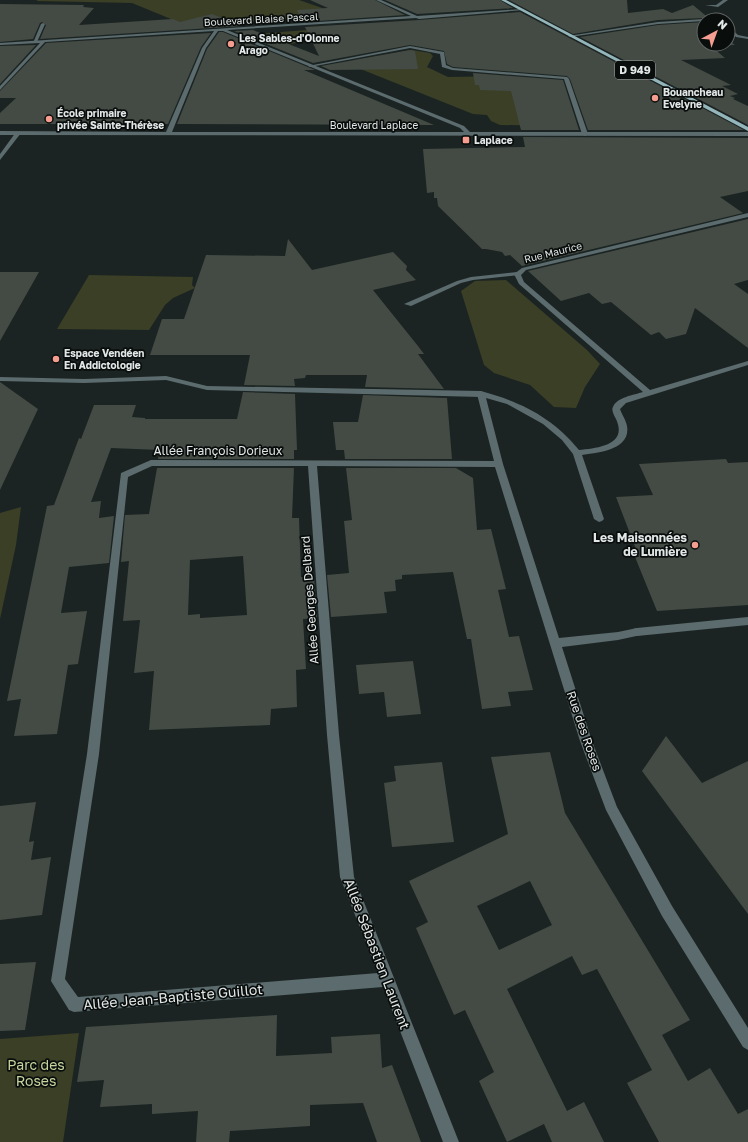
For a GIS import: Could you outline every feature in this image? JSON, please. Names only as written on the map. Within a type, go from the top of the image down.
[{"type":"main road","name":"D 949","points":[[503,0],[748,129]]},
{"type":"street","points":[[378,0],[418,18]]},
{"type":"street","points":[[707,5],[717,6],[726,0]]},
{"type":"street","name":"Boulevard Blaise Pascal","points":[[0,44],[223,31],[522,10]]},
{"type":"street","points":[[570,36],[658,23],[696,21]]},
{"type":"street","points":[[35,42],[43,24]]},
{"type":"street","points":[[168,134],[204,48],[216,31]]},
{"type":"street","points":[[223,31],[462,127],[469,134]]},
{"type":"street","points":[[736,35],[748,38]]},
{"type":"street","points":[[0,90],[44,41]]},
{"type":"street","points":[[310,66],[330,61],[414,47],[442,53],[444,66],[447,68],[565,78],[568,79],[585,134]]},
{"type":"street","name":"Boulevard Laplace","points":[[0,133],[748,134]]},
{"type":"street","points":[[0,158],[18,133]]},
{"type":"street","name":"Rue Maurice","points":[[649,393],[521,283],[516,274],[524,269],[748,215]]},
{"type":"street","points":[[408,304],[459,282],[473,278],[516,274]]},
{"type":"street","points":[[577,453],[609,447],[618,441],[622,434],[623,428],[616,408],[623,402],[748,363]]},
{"type":"street","points":[[0,379],[84,381],[166,378],[207,388],[481,394],[510,402],[546,422],[565,438],[577,453],[599,519]]},
{"type":"street","name":"Rue des Roses","points":[[481,394],[499,464],[555,643],[586,741],[612,810],[667,912],[748,1042]]},
{"type":"street","name":"Allée François Dorieux","points":[[93,754],[124,475],[151,463],[499,464]]},
{"type":"street","name":"Allée Georges Delbard","points":[[312,464],[333,736]]},
{"type":"street","points":[[555,643],[618,636],[637,632],[748,621]]},
{"type":"street","name":"Allée Sébastien Laurent","points":[[333,736],[347,877],[386,980],[451,1142]]},
{"type":"street","name":"Allée Jean-Baptiste Guillot","points":[[93,754],[58,981],[74,1005],[386,980]]},
{"type":"green space","points":[[299,0],[325,9],[326,17],[188,26],[132,3],[36,1]]},
{"type":"green space","points":[[307,30],[311,38],[282,47],[254,34]]},
{"type":"green space","points":[[412,50],[430,53],[433,56],[427,67],[448,77],[507,76],[568,126],[500,125],[491,121],[487,115],[473,114],[353,66],[356,60]]},
{"type":"green space","points":[[89,275],[193,277],[192,285],[195,288],[173,298],[165,305],[149,330],[57,329]]},
{"type":"green space","points":[[506,280],[587,350],[600,364],[585,387],[576,408],[554,407],[530,385],[494,373],[484,365],[461,291],[475,281]]},
{"type":"green space","points":[[21,507],[16,545],[0,619],[0,513]]},
{"type":"green space","name":"Parc des Roses","points":[[79,1033],[63,1142],[0,1142],[0,1039]]},
{"type":"building","points":[[310,0],[375,0],[405,15],[303,22],[297,10],[328,8]]},
{"type":"building","points":[[385,0],[500,0],[513,8],[417,14]]},
{"type":"building","points":[[509,0],[627,0],[628,13],[663,9],[672,13],[693,5],[701,12],[696,12],[696,18],[658,20],[573,34]]},
{"type":"building","points":[[0,4],[84,5],[83,7],[94,8],[79,25],[173,19],[180,22],[212,14],[242,26],[40,39],[46,25],[42,22],[40,23],[33,39],[0,42]]},
{"type":"building","points":[[520,12],[744,130],[588,130],[570,79],[567,76],[453,67],[447,64],[444,51],[410,45],[313,63],[234,31],[253,30],[319,56],[305,27]]},
{"type":"building","points":[[696,23],[696,52],[718,52],[725,58],[681,60],[731,85],[722,86],[738,94],[730,96],[735,98],[733,99],[748,106],[748,125],[580,37],[658,25]]},
{"type":"building","points":[[219,32],[223,32],[315,70],[304,70],[434,125],[177,124],[207,49]]},
{"type":"building","points":[[211,33],[201,47],[168,124],[0,124],[0,113],[16,98],[0,98],[0,91],[46,43]]},
{"type":"building","points":[[36,45],[0,84],[0,46]]},
{"type":"building","points":[[410,50],[415,51],[418,69],[330,70],[321,66]]},
{"type":"building","points":[[473,73],[563,80],[579,130],[521,130],[511,91],[480,90],[479,85],[475,85]]},
{"type":"building","points":[[523,137],[748,138],[748,191],[720,197],[743,213],[522,266],[510,255],[505,256],[502,252],[482,249],[438,206],[437,198],[434,198],[434,192],[427,193],[423,149],[525,147]]},
{"type":"building","points":[[748,219],[748,280],[734,284],[748,294],[748,348],[695,308],[686,334],[666,339],[659,332],[651,335],[611,302],[602,304],[589,293],[561,301],[528,271]]},
{"type":"building","points":[[288,239],[312,270],[393,252],[407,266],[406,270],[416,280],[373,290],[424,354],[418,354],[444,389],[365,387],[367,375],[306,375],[305,378],[294,379],[295,386],[244,385],[250,355],[150,355],[162,319],[184,319],[206,255],[285,256]]},
{"type":"building","points":[[0,272],[39,272],[0,341]]},
{"type":"building","points":[[0,382],[38,409],[0,490]]},
{"type":"building","points":[[243,392],[295,394],[297,450],[294,450],[294,459],[158,459],[160,450],[111,448],[91,502],[101,501],[99,518],[114,516],[109,563],[69,567],[61,613],[87,611],[78,664],[68,665],[57,734],[14,736],[21,699],[7,701],[47,506],[54,505],[79,438],[81,439],[94,405],[136,405],[132,417],[145,419],[237,419]]},
{"type":"building","points":[[363,395],[447,398],[452,459],[345,459],[344,450],[336,450],[333,422],[358,422]]},
{"type":"building","name":"Les Maisonnées de Lumière","points":[[726,459],[728,463],[748,462],[748,605],[657,611],[635,557],[639,557],[616,497],[653,495],[639,464]]},
{"type":"building","points":[[157,468],[294,468],[292,518],[299,518],[301,577],[314,576],[317,618],[303,619],[306,669],[296,670],[297,707],[271,709],[270,725],[149,730],[154,671],[134,673],[140,620],[123,621],[129,561],[121,562],[125,515],[149,514]],"holes":[[[243,556],[247,615],[200,618],[200,614],[188,615],[190,560]]]},
{"type":"building","points":[[346,468],[456,468],[473,478],[477,530],[491,529],[506,589],[498,590],[509,637],[519,636],[533,690],[508,692],[511,706],[482,709],[471,639],[467,639],[453,572],[402,575],[402,579],[395,580],[396,591],[384,592],[387,613],[331,617],[327,575],[349,573],[344,521],[352,520]]},
{"type":"building","points":[[413,661],[421,714],[387,717],[384,692],[359,694],[356,665]]},
{"type":"building","points":[[666,736],[702,783],[748,761],[748,914],[642,771]]},
{"type":"building","points":[[550,752],[565,813],[690,1020],[662,1035],[688,1081],[710,1068],[738,1114],[748,1109],[748,1142],[659,1142],[627,1083],[652,1070],[597,969],[582,975],[572,956],[507,989],[567,1111],[584,1102],[604,1142],[552,1142],[544,1124],[507,1142],[479,1081],[494,1072],[465,1010],[454,1015],[416,928],[428,922],[409,881],[508,834],[491,757]],"holes":[[[530,881],[552,925],[499,950],[477,906]]]},
{"type":"building","points":[[442,762],[454,842],[392,847],[384,783],[396,781],[394,766]]},
{"type":"building","points":[[36,802],[29,842],[34,841],[31,860],[51,857],[42,915],[0,920],[0,806]]},
{"type":"building","points":[[36,962],[25,1030],[0,1031],[0,964]]},
{"type":"building","points":[[277,1015],[276,1056],[332,1053],[331,1037],[380,1034],[382,1068],[392,1065],[421,1142],[377,1142],[363,1103],[310,1105],[310,1126],[230,1131],[229,1142],[196,1142],[198,1111],[152,1114],[152,1104],[100,1107],[104,1080],[77,1082],[86,1027]]},
{"type":"place","name":"Les Sables-d'Olonne Arago","points":[[231,44]]},
{"type":"place","name":"Bouancheau Evelyne","points":[[655,98]]},
{"type":"place","name":"École primaire privée Sainte-Thérèse","points":[[49,119]]},
{"type":"place","name":"Laplace","points":[[466,140]]},
{"type":"place","name":"Espace Vendéen En Addictologie","points":[[56,359]]},
{"type":"place","name":"Les Maisonnées de Lumière","points":[[695,545]]}]
